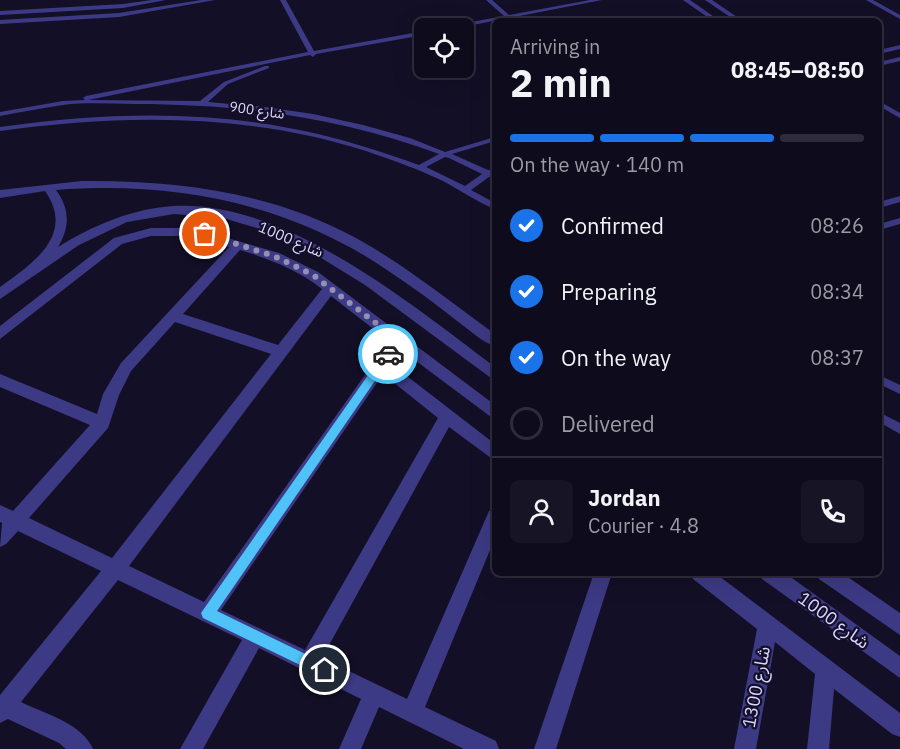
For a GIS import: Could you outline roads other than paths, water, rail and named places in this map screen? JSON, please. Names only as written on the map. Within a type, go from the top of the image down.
[{"type":"street","name":"شارع 1000","points":[[0,194],[99,185],[185,190],[229,197],[300,218],[360,246],[492,339]]},
{"type":"street","points":[[39,266],[53,247],[61,230],[62,213],[58,199],[49,188]]},
{"type":"street","name":"شارع 1000","points":[[0,294],[39,266],[104,227],[126,219],[162,211],[186,211],[240,219],[287,235],[347,265],[492,373]]},
{"type":"street","points":[[0,334],[118,241],[151,231],[179,230],[205,234],[294,265],[331,288],[492,412]]},
{"type":"street","points":[[0,538],[8,517],[102,423],[111,394],[126,368],[238,245]]},
{"type":"street","points":[[82,749],[67,735],[3,709],[116,569],[331,288]]},
{"type":"street","points":[[172,316],[281,352]]},
{"type":"street","points":[[208,613],[398,340]]},
{"type":"street","points":[[381,364],[492,452]]},
{"type":"street","points":[[0,380],[102,423]]},
{"type":"street","points":[[309,663],[447,416]]},
{"type":"street","points":[[8,517],[488,749]]},
{"type":"street","points":[[412,712],[492,524]]},
{"type":"street","points":[[545,749],[602,576]]},
{"type":"street","points":[[704,576],[900,726]]},
{"type":"street","name":"شارع 1000","points":[[773,576],[900,668]]},
{"type":"street","name":"شارع 1000","points":[[830,576],[900,625]]},
{"type":"street","name":"شارع 1300","points":[[745,749],[768,625]]},
{"type":"street","points":[[190,749],[255,636]]},
{"type":"street","points":[[818,749],[826,670]]},
{"type":"street","points":[[350,749],[374,694]]},
{"type":"lane","points":[[64,20],[80,0]]},
{"type":"lane","points":[[88,18],[102,0]]},
{"type":"lane","points":[[0,13],[95,9],[163,0]]},
{"type":"lane","points":[[0,22],[88,18],[212,0]]},
{"type":"lane","points":[[283,0],[313,55]]},
{"type":"lane","points":[[489,0],[508,17]]},
{"type":"lane","points":[[505,18],[599,0]]},
{"type":"lane","points":[[686,0],[713,18]]},
{"type":"lane","points":[[708,0],[735,18]]},
{"type":"lane","points":[[869,0],[900,16]]},
{"type":"lane","points":[[474,25],[492,23]]},
{"type":"lane","points":[[65,103],[151,83],[414,35]]},
{"type":"lane","points":[[882,51],[900,47]]},
{"type":"lane","points":[[202,102],[236,78],[290,59]]},
{"type":"lane","points":[[882,63],[900,59]]},
{"type":"lane","name":"شارع 900","points":[[0,114],[65,103],[202,102],[327,120],[390,136],[492,173]]},
{"type":"lane","points":[[882,104],[900,116]]},
{"type":"lane","name":"شارع 900","points":[[0,129],[134,116],[209,118],[282,127],[352,143],[420,167],[492,204]]},
{"type":"lane","points":[[420,167],[445,154],[492,140]]},
{"type":"lane","points":[[465,190],[492,174]]},
{"type":"lane","points":[[882,205],[900,199]]},
{"type":"lane","points":[[882,226],[900,221]]},
{"type":"lane","points":[[882,381],[900,390]]},
{"type":"lane","points":[[882,419],[900,429]]}]
